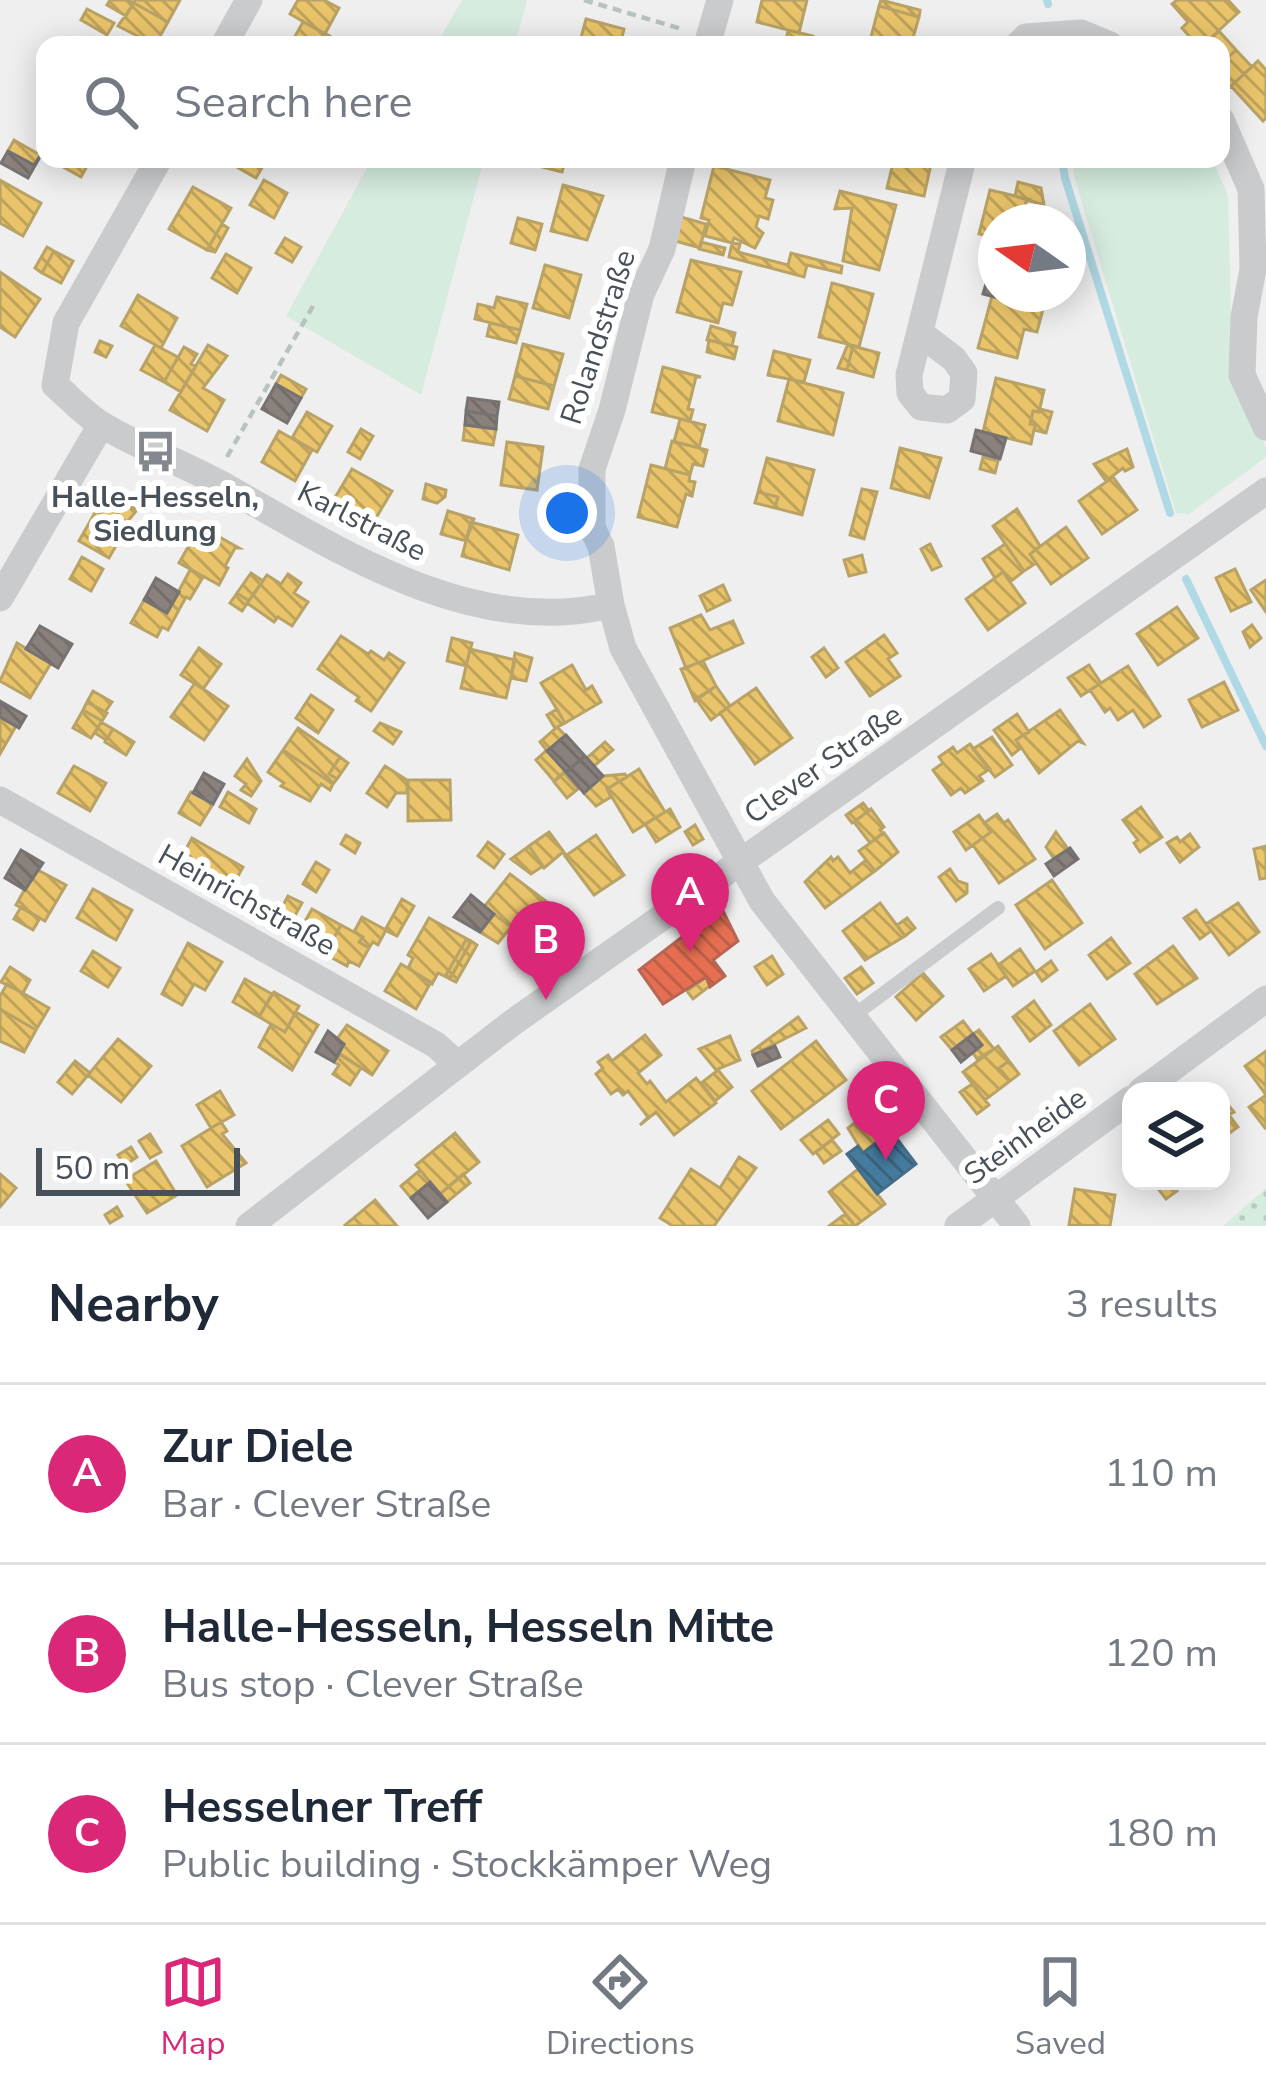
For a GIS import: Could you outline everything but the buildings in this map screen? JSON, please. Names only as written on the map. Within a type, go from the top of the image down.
[{"type":"street","points":[[229,36],[250,0]]},
{"type":"street","points":[[710,36],[720,0]]},
{"type":"street","points":[[1040,36],[1088,36]]},
{"type":"street","points":[[1230,141],[1250,189],[1253,269],[1244,317],[1242,375],[1266,427]]},
{"type":"street","name":"Karlstraße","points":[[154,168],[66,323],[55,385],[101,424],[362,565],[423,589],[483,604],[572,615],[610,605]]},
{"type":"street","name":"Rolandstraße","points":[[681,168],[662,249],[641,294],[592,469],[592,528],[601,545],[610,605],[623,648],[762,901],[1017,1226]]},
{"type":"street","points":[[920,333],[961,168]]},
{"type":"street","points":[[3,588],[101,424]]},
{"type":"street","name":"Clever Straße","points":[[249,1226],[457,1064],[1266,491]]},
{"type":"street","name":"Heinrichstraße","points":[[0,800],[436,1045],[457,1064]]},
{"type":"street","points":[[1154,1082],[1266,999]]},
{"type":"street","name":"Steinheide","points":[[958,1226],[1122,1106]]},
{"type":"lane","points":[[851,1018],[998,908]]},
{"type":"path","points":[[584,0],[693,36]]},
{"type":"path","points":[[214,481],[313,306]]},
{"type":"green space","points":[[462,0],[527,0],[517,36],[441,36]]},
{"type":"green space","points":[[367,168],[482,168],[421,395],[286,316]]},
{"type":"green space","points":[[1073,168],[1216,168],[1228,195],[1231,313],[1244,403],[1266,447],[1266,457],[1189,514],[1176,513]]},
{"type":"green space","points":[[1266,1188],[1266,1226],[1223,1226]]},
{"type":"waterway","points":[[1047,0],[1048,4]]},
{"type":"waterway","points":[[1063,168],[1170,513]]},
{"type":"waterway","points":[[1186,579],[1266,746]]},
{"type":"place","name":"Halle-Hesseln, Siedlung","points":[[155,451]]},
{"type":"place","name":"Zur Diele","points":[[690,952]]},
{"type":"place","name":"Halle-Hesseln, Hesseln Mitte","points":[[546,1000]]},
{"type":"place","name":"Hesselner Treff","points":[[886,1160]]}]
